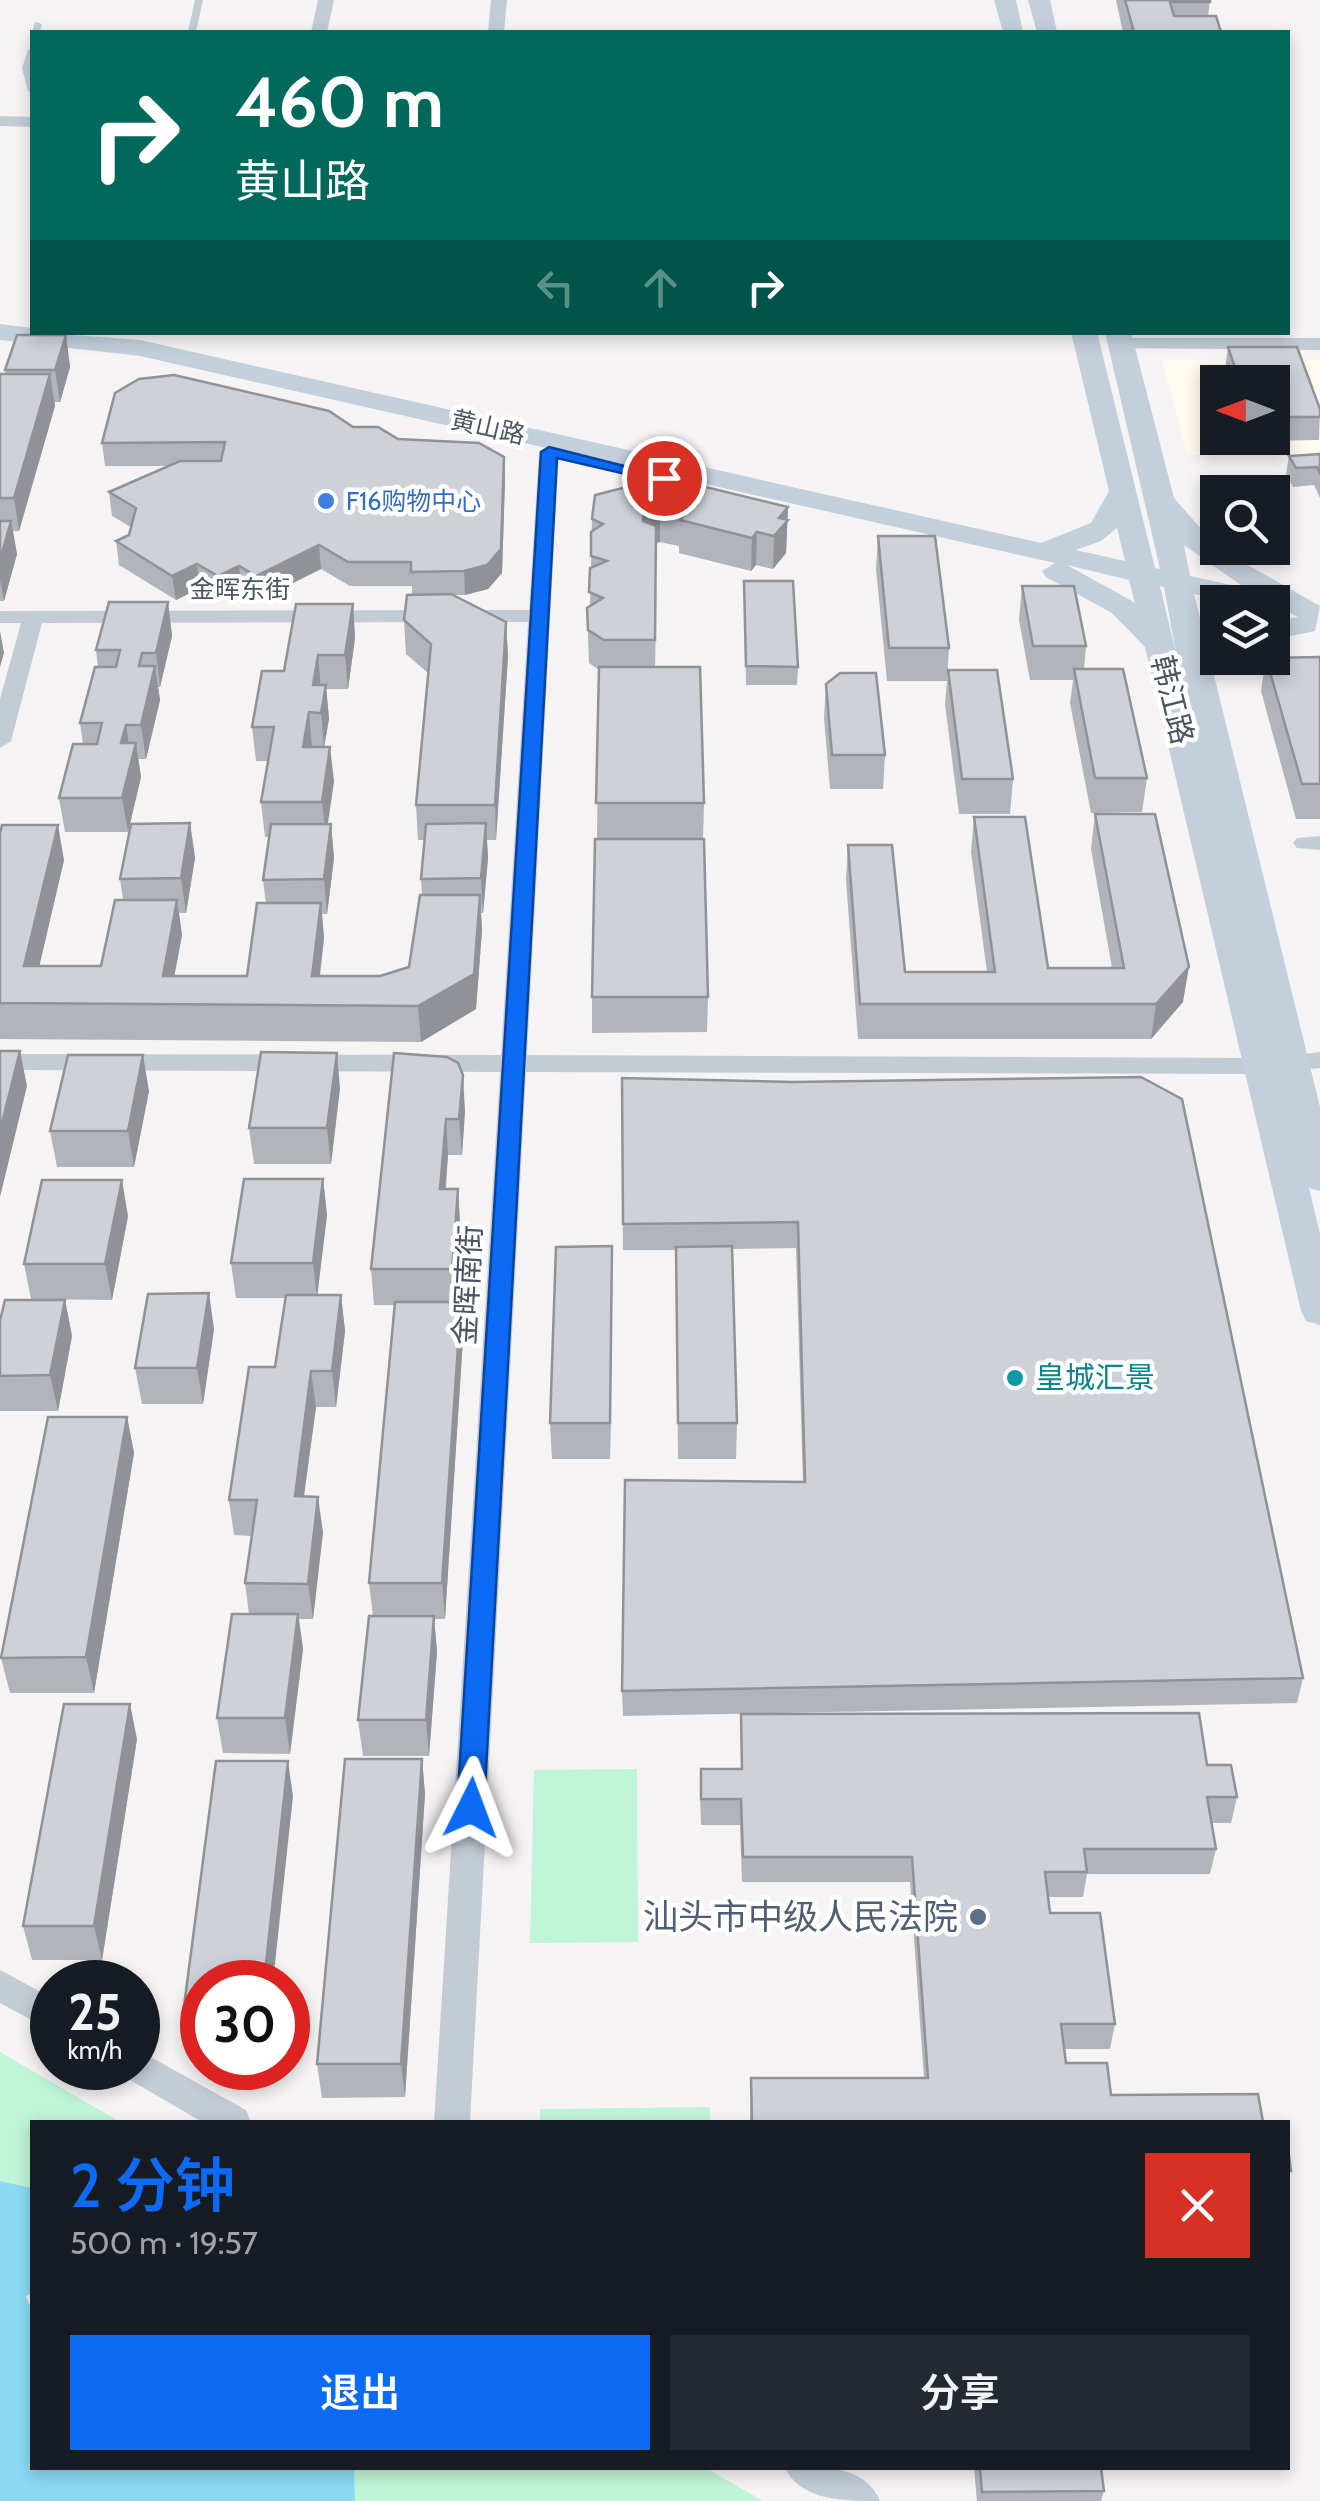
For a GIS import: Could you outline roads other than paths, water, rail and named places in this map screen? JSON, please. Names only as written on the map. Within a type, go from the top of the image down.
[{"type":"street","points":[[319,30],[326,0]]},
{"type":"street","points":[[496,30],[499,0]]},
{"type":"street","points":[[1005,0],[1012,30]]},
{"type":"street","points":[[1039,0],[1046,30]]},
{"type":"street","points":[[0,121],[30,122]]},
{"type":"street","name":"黄山路","points":[[0,332],[140,348],[1041,559]]},
{"type":"street","name":"韩江路","points":[[1085,335],[1157,642],[1292,1063],[1320,1311]]},
{"type":"street","points":[[1120,338],[1320,344]]},
{"type":"street","name":"韩江路","points":[[1120,338],[1160,496],[1178,590],[1200,647]]},
{"type":"street","name":"黄山路","points":[[0,342],[140,359],[1200,593]]},
{"type":"street","name":"金晖南街","points":[[452,2120],[549,452]]},
{"type":"street","points":[[1041,559],[1100,531],[1116,517],[1120,495]]},
{"type":"street","points":[[1160,496],[1196,542],[1230,569],[1314,620]]},
{"type":"street","points":[[1041,559],[1122,607],[1157,642]]},
{"type":"street","name":"黄山路","points":[[1178,590],[1200,599]]},
{"type":"street","name":"黄山路","points":[[1290,611],[1314,620]]},
{"type":"street","name":"金晖东街","points":[[0,617],[539,616]]},
{"type":"street","points":[[0,741],[33,617]]},
{"type":"street","name":"韩江路","points":[[1209,675],[1320,1180]]},
{"type":"street","points":[[0,1062],[1292,1063]]},
{"type":"street","points":[[0,1985],[30,2003]]},
{"type":"street","points":[[160,2079],[230,2120]]},
{"type":"street","points":[[808,2470],[860,2501]]},
{"type":"lane","points":[[192,30],[200,0]]},
{"type":"lane","points":[[30,56],[26,68],[30,83]]},
{"type":"water","points":[[0,2181],[30,2188],[30,2295],[26,2296],[30,2306],[30,2470],[354,2470],[355,2501],[0,2501]]},
{"type":"place","name":"F16购物中心","points":[[326,501]]},
{"type":"place","name":"皇城汇景","points":[[1015,1378]]},
{"type":"place","name":"汕头市中级人民法院","points":[[978,1917]]}]
